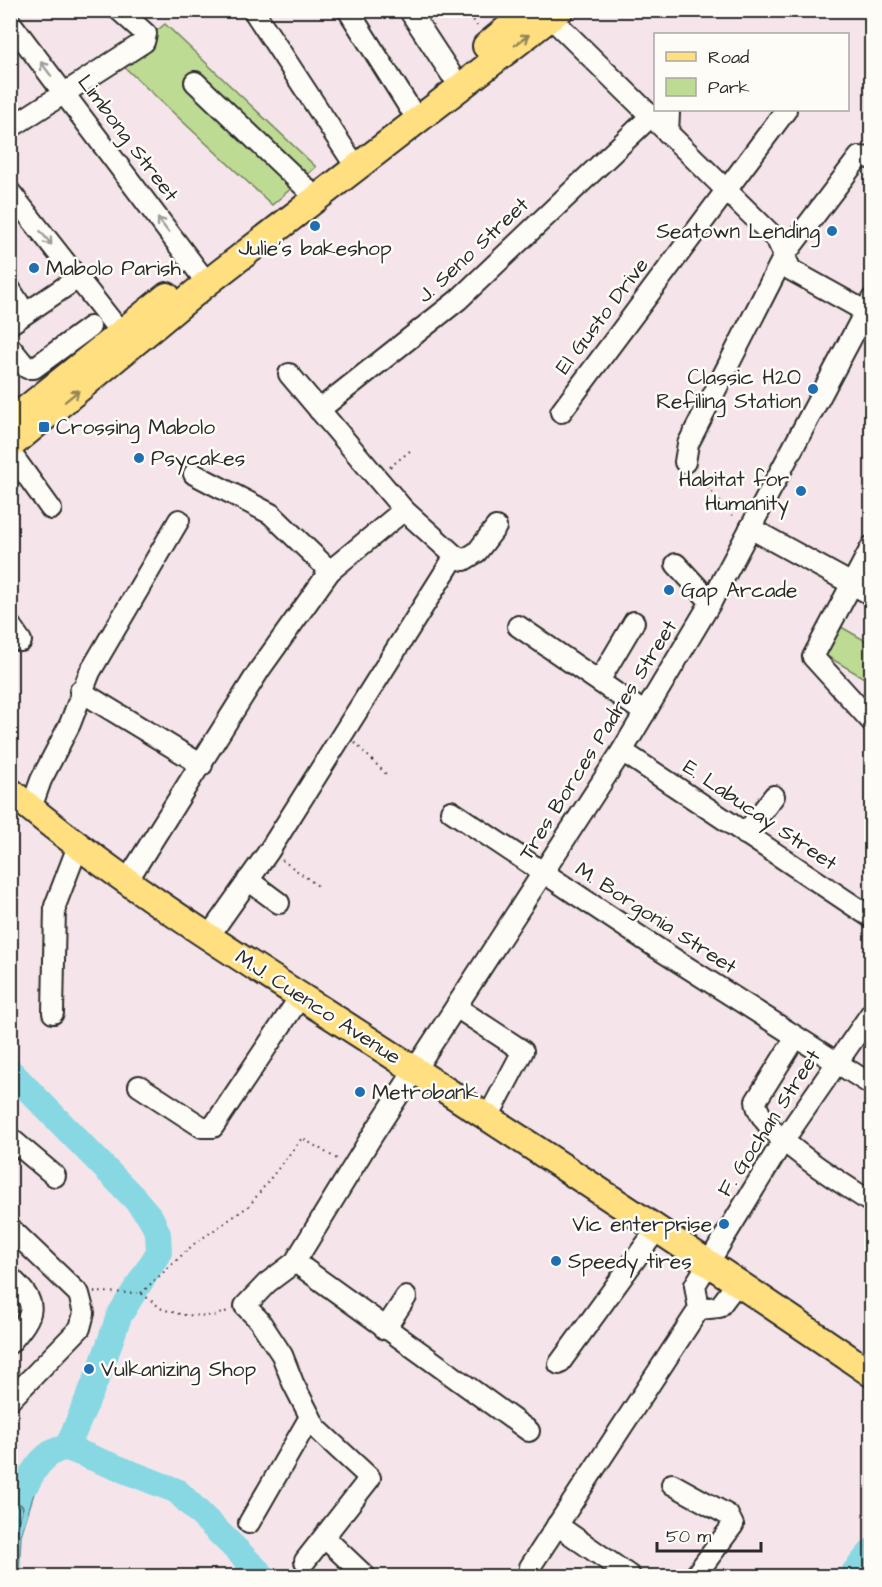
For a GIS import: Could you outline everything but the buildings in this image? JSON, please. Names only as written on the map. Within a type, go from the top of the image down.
[{"type":"main road","points":[[10,422],[126,339],[546,12]]},
{"type":"main road","points":[[203,278],[306,188],[352,161],[409,107],[451,74],[546,12]]},
{"type":"main road","points":[[10,446],[126,339]]},
{"type":"main road","name":"M.J. Cuenco Avenue","points":[[10,790],[78,846],[127,881],[300,997],[709,1262],[872,1374]]},
{"type":"street","points":[[10,128],[144,42],[146,34],[119,10]]},
{"type":"street","points":[[253,10],[352,161]]},
{"type":"street","points":[[348,10],[409,107]]},
{"type":"street","points":[[409,10],[451,74]]},
{"type":"street","points":[[546,12],[632,98],[654,107]]},
{"type":"street","name":"Limbong Street","points":[[10,22],[203,278]]},
{"type":"street","points":[[195,82],[306,188]]},
{"type":"street","name":"J. Seno Street","points":[[319,410],[458,300],[654,111]]},
{"type":"street","points":[[658,111],[668,133],[777,240],[791,270],[869,308]]},
{"type":"street","name":"El Gusto Drive","points":[[561,412],[785,111]]},
{"type":"street","points":[[685,462],[688,444],[784,256],[859,157],[872,158]]},
{"type":"street","points":[[10,192],[126,339]]},
{"type":"street","points":[[10,289],[18,319],[78,278]]},
{"type":"street","name":"Tres Borces Padres Street","points":[[295,1262],[352,1168],[645,713],[711,602],[869,308]]},
{"type":"street","points":[[10,347],[27,368],[34,368],[90,327]]},
{"type":"street","points":[[289,375],[404,510],[455,556],[464,560],[477,552],[496,527]]},
{"type":"street","points":[[10,452],[51,509]]},
{"type":"street","points":[[194,474],[271,514],[330,571]]},
{"type":"street","points":[[127,881],[202,765],[260,669],[330,571],[404,510]]},
{"type":"street","points":[[31,808],[41,780],[70,724],[80,691],[179,519]]},
{"type":"street","points":[[750,528],[872,595]]},
{"type":"street","points":[[872,546],[813,657],[872,722]]},
{"type":"street","points":[[209,936],[269,851],[455,556]]},
{"type":"street","points":[[676,564],[711,602]]},
{"type":"street","points":[[599,681],[634,622]]},
{"type":"street","points":[[518,626],[645,713]]},
{"type":"street","points":[[80,691],[202,765]]},
{"type":"street","name":"E. Labucay Street","points":[[622,751],[872,918]]},
{"type":"street","points":[[745,834],[774,796]]},
{"type":"street","name":"M. Borgonia Street","points":[[451,811],[543,874],[872,1085]]},
{"type":"street","points":[[53,1013],[55,906],[78,846]]},
{"type":"street","points":[[248,880],[279,903]]},
{"type":"street","points":[[140,1086],[202,1127],[213,1127],[300,997]]},
{"type":"street","points":[[456,1007],[523,1051],[487,1119]]},
{"type":"street","name":"F. Gochan Street","points":[[699,1309],[695,1285],[783,1141],[872,1012]]},
{"type":"street","points":[[796,1037],[756,1101],[756,1110],[783,1141],[872,1203]]},
{"type":"street","points":[[10,1138],[55,1176]]},
{"type":"street","points":[[10,1228],[79,1294],[84,1313],[80,1328],[10,1400]]},
{"type":"street","points":[[559,1364],[657,1229]]},
{"type":"street","points":[[305,1560],[325,1538],[370,1478],[316,1428],[282,1355],[259,1320],[245,1306],[267,1283],[295,1262],[529,1431]]},
{"type":"street","points":[[10,1277],[26,1291],[32,1306],[31,1318],[17,1321],[10,1343]]},
{"type":"street","points":[[529,1576],[530,1567],[699,1309],[719,1307],[738,1282]]},
{"type":"street","points":[[385,1329],[406,1297]]},
{"type":"street","points":[[249,1523],[310,1417]]},
{"type":"street","points":[[672,1484],[728,1515],[733,1525],[695,1576]]},
{"type":"street","points":[[557,1525],[630,1576]]},
{"type":"street","points":[[325,1538],[365,1576]]},
{"type":"path","points":[[377,478],[411,450]]},
{"type":"path","points":[[685,462],[741,526],[750,528]]},
{"type":"path","points":[[344,733],[389,777]]},
{"type":"path","points":[[269,851],[321,888]]},
{"type":"path","points":[[141,1293],[194,1244],[249,1206],[302,1138],[352,1168]]},
{"type":"path","points":[[102,1290],[141,1293],[162,1309],[183,1316],[213,1316],[245,1306]]},
{"type":"green space","points":[[165,24],[316,167],[272,205],[119,62]]},
{"type":"green space","points":[[836,624],[871,644],[869,681],[820,652]]},
{"type":"water","points":[[46,1455],[21,1535],[19,1576],[11,1576],[11,1512],[21,1474]]},
{"type":"waterway","points":[[10,1071],[135,1199],[151,1218],[158,1234],[159,1252],[119,1316],[101,1368],[67,1448]]},
{"type":"waterway","points":[[27,1483],[38,1465],[48,1455],[67,1448],[177,1491],[263,1576]]},
{"type":"waterway","points":[[851,1576],[872,1551]]},
{"type":"place","name":"Julie's bakeshop","points":[[315,226]]},
{"type":"place","name":"Seatown Lending","points":[[832,231]]},
{"type":"place","name":"Mabolo Parish","points":[[34,268]]},
{"type":"place","name":"Classic H2O Refiling Station","points":[[813,389]]},
{"type":"place","name":"Crossing Mabolo","points":[[44,427]]},
{"type":"place","name":"Psycakes","points":[[139,458]]},
{"type":"place","name":"Habitat for Humanity","points":[[801,491]]},
{"type":"place","name":"Gap Arcade","points":[[669,590]]},
{"type":"place","name":"Metrobank","points":[[360,1092]]},
{"type":"place","name":"Vic enterprise","points":[[724,1224]]},
{"type":"place","name":"Speedy tires","points":[[556,1261]]},
{"type":"place","name":"Vulkanizing Shop","points":[[89,1369]]}]
